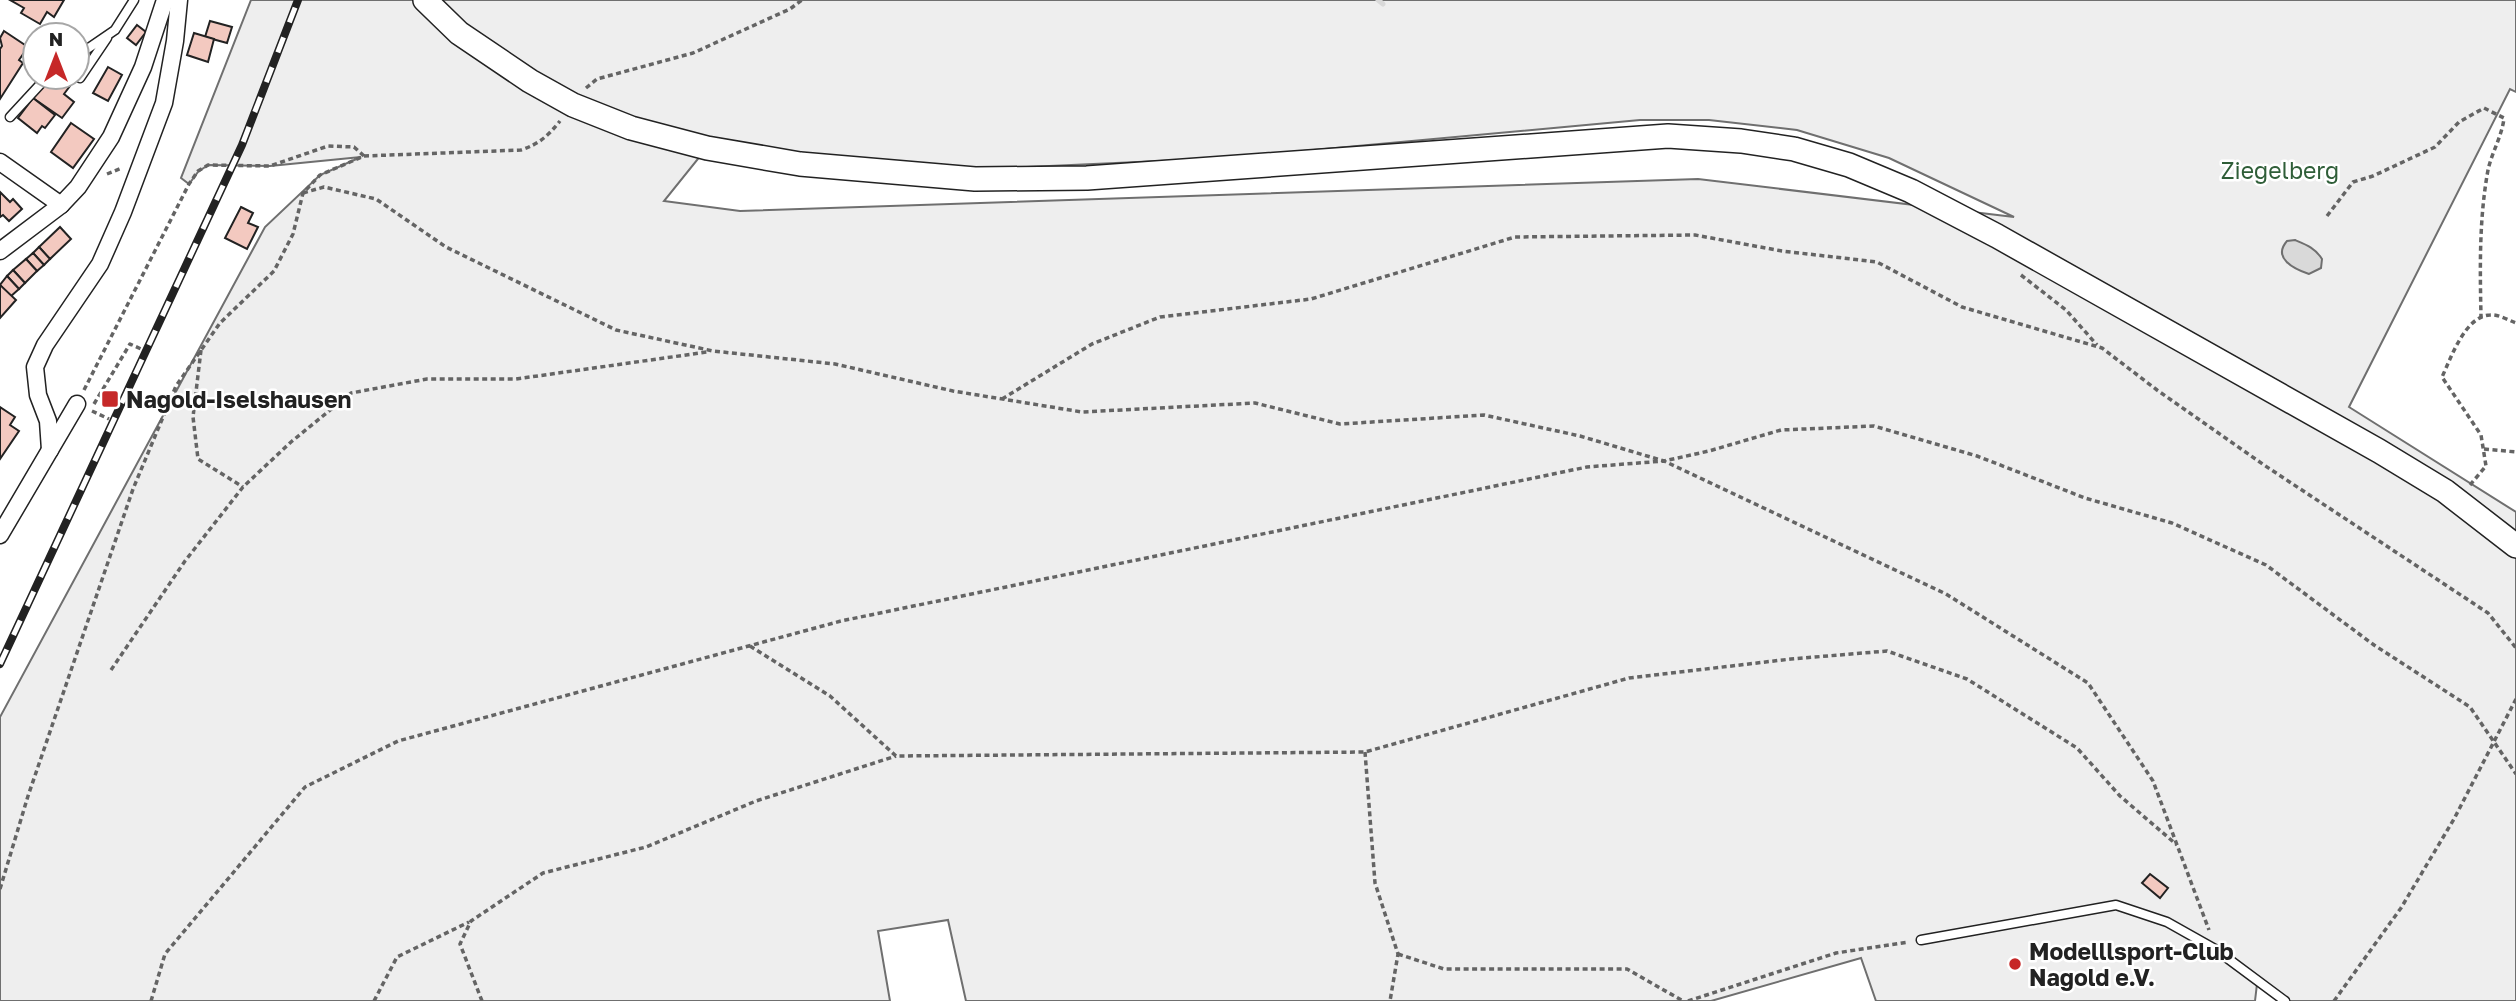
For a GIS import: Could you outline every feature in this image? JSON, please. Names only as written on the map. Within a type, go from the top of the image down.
[{"type":"street","points":[[0,251],[61,205],[78,187],[111,137],[143,67],[165,0]]},
{"type":"street","points":[[50,450],[48,421],[38,395],[35,367],[45,345],[100,264],[143,158],[164,103],[179,0]]},
{"type":"street","points":[[425,0],[459,33],[530,81],[573,105],[631,128],[707,148],[800,163],[975,179],[1087,178],[1668,136],[1741,141],[1794,149],[1849,165],[1911,191],[1997,236],[2367,444],[2457,500],[2516,546]]},
{"type":"street","points":[[0,162],[61,205]]},
{"type":"street","points":[[0,535],[50,450],[87,409]]},
{"type":"lane","points":[[91,62],[134,0]]},
{"type":"lane","points":[[91,47],[111,33]]},
{"type":"lane","points":[[10,117],[34,91]]},
{"type":"lane","points":[[1921,940],[2116,905],[2167,922],[2215,949],[2285,1001]]},
{"type":"path","points":[[0,889],[28,796],[134,489],[176,386],[220,323],[274,271],[293,234],[303,193],[320,175],[364,156],[521,150],[536,145],[547,137],[586,88],[597,79],[693,53],[790,9],[802,0]]},
{"type":"path","points":[[2327,216],[2353,182],[2435,147],[2459,122],[2484,108],[2504,118],[2488,171],[2483,209],[2480,257],[2482,317]]},
{"type":"path","points":[[87,409],[188,184],[198,172],[208,165],[270,166],[328,146],[354,147],[364,156]]},
{"type":"path","points":[[78,187],[143,158]]},
{"type":"path","points":[[303,193],[324,187],[376,199],[446,247],[616,330],[713,351],[835,363],[1000,400],[1082,412],[1255,403],[1340,424],[1484,415],[1580,436],[1664,461],[1946,594],[2088,683],[2153,781],[2204,912],[2215,949]]},
{"type":"path","points":[[1000,400],[1092,344],[1160,317],[1311,299],[1515,237],[1695,235],[1782,251],[1877,262],[1962,307],[2098,347]]},
{"type":"path","points":[[2015,270],[2066,310],[2098,347],[2264,465],[2488,613],[2516,648]]},
{"type":"path","points":[[2457,500],[2486,467],[2484,449],[2482,435],[2442,377],[2457,344],[2474,319],[2491,314],[2516,323]]},
{"type":"path","points":[[87,409],[130,344],[141,349]]},
{"type":"path","points":[[201,350],[193,417],[198,459],[243,487]]},
{"type":"path","points":[[111,670],[186,561],[243,487],[291,442],[351,393],[426,379],[516,379],[713,351]]},
{"type":"path","points":[[87,409],[109,419]]},
{"type":"path","points":[[151,1001],[165,954],[305,787],[398,741],[841,621],[1587,467],[1664,461],[1781,430],[1874,426],[1978,456],[2085,498],[2172,523],[2266,565],[2374,645],[2470,707],[2516,774]]},
{"type":"path","points":[[2484,449],[2516,452]]},
{"type":"path","points":[[750,646],[830,696],[896,756]]},
{"type":"path","points":[[374,1001],[397,957],[471,921],[543,873],[646,847],[756,801],[896,756],[1365,752],[1629,678],[1791,659],[1887,651],[1967,679],[2077,748],[2120,796],[2178,846]]},
{"type":"path","points":[[2334,1001],[2401,908],[2454,819],[2516,699]]},
{"type":"path","points":[[1365,752],[1375,883],[1398,954],[1390,1001]]},
{"type":"path","points":[[471,921],[460,944],[482,1001]]},
{"type":"path","points":[[1398,954],[1444,969],[1627,969],[1686,1001],[1836,953],[1921,940]]},
{"type":"green space","name":"Ziegelberg","points":[[251,0],[2516,0],[2516,92],[2510,89],[2349,407],[2516,512],[2516,1001],[2286,1001],[2257,984],[2255,1001],[1876,1001],[1861,958],[1711,1001],[966,1001],[948,920],[878,931],[890,1001],[0,1001],[0,717],[265,227],[320,175],[361,157],[270,166],[208,165],[198,172],[189,184],[181,178]],"holes":[[[1640,120],[1709,120],[1797,130],[1889,158],[2014,217],[1698,179],[740,211],[664,201],[701,155],[958,170],[1226,158]]]},
{"type":"shaded area","points":[[2295,240],[2317,252],[2322,259],[2321,268],[2309,274],[2283,258],[2283,247],[2287,241]]},
{"type":"building","points":[[10,0],[64,0],[54,17],[47,12],[42,21],[35,21],[21,13],[24,8]]},
{"type":"building","points":[[210,21],[232,27],[227,43],[205,37]]},
{"type":"building","points":[[137,25],[146,32],[136,45],[127,38]]},
{"type":"building","points":[[4,31],[21,42],[21,66],[0,99],[2,46],[0,38]]},
{"type":"building","points":[[194,33],[214,39],[208,62],[187,55]]},
{"type":"building","points":[[108,67],[122,75],[108,101],[93,93]]},
{"type":"building","points":[[39,91],[66,91],[64,94],[74,102],[62,118],[33,98]]},
{"type":"building","points":[[33,98],[55,115],[45,128],[42,126],[37,133],[18,118]]},
{"type":"building","points":[[71,123],[94,139],[73,168],[51,152]]},
{"type":"building","points":[[0,192],[10,202],[13,199],[22,209],[9,221],[3,215],[0,217]]},
{"type":"building","points":[[241,207],[253,213],[248,223],[258,227],[247,249],[225,238]]},
{"type":"building","points":[[60,227],[71,239],[50,259],[39,247]]},
{"type":"building","points":[[39,247],[50,259],[44,265],[33,253]]},
{"type":"building","points":[[33,253],[44,265],[37,271],[26,259]]},
{"type":"building","points":[[26,259],[37,271],[25,283],[13,270]]},
{"type":"building","points":[[13,270],[25,283],[19,289],[7,276]]},
{"type":"building","points":[[7,276],[19,289],[10,297],[0,285]]},
{"type":"building","points":[[0,285],[16,300],[0,318]]},
{"type":"building","points":[[0,407],[15,417],[10,425],[19,431],[0,459]]},
{"type":"building","points":[[2150,874],[2168,888],[2160,898],[2142,883]]},
{"type":"waterway","points":[[1378,0],[1383,4]]},
{"type":"railway","points":[[0,664],[242,145],[298,0]]},
{"type":"place","name":"Nagold-Iselshausen","points":[[110,399]]},
{"type":"place","name":"Modelllsport-Club Nagold e.V.","points":[[2015,964]]}]
